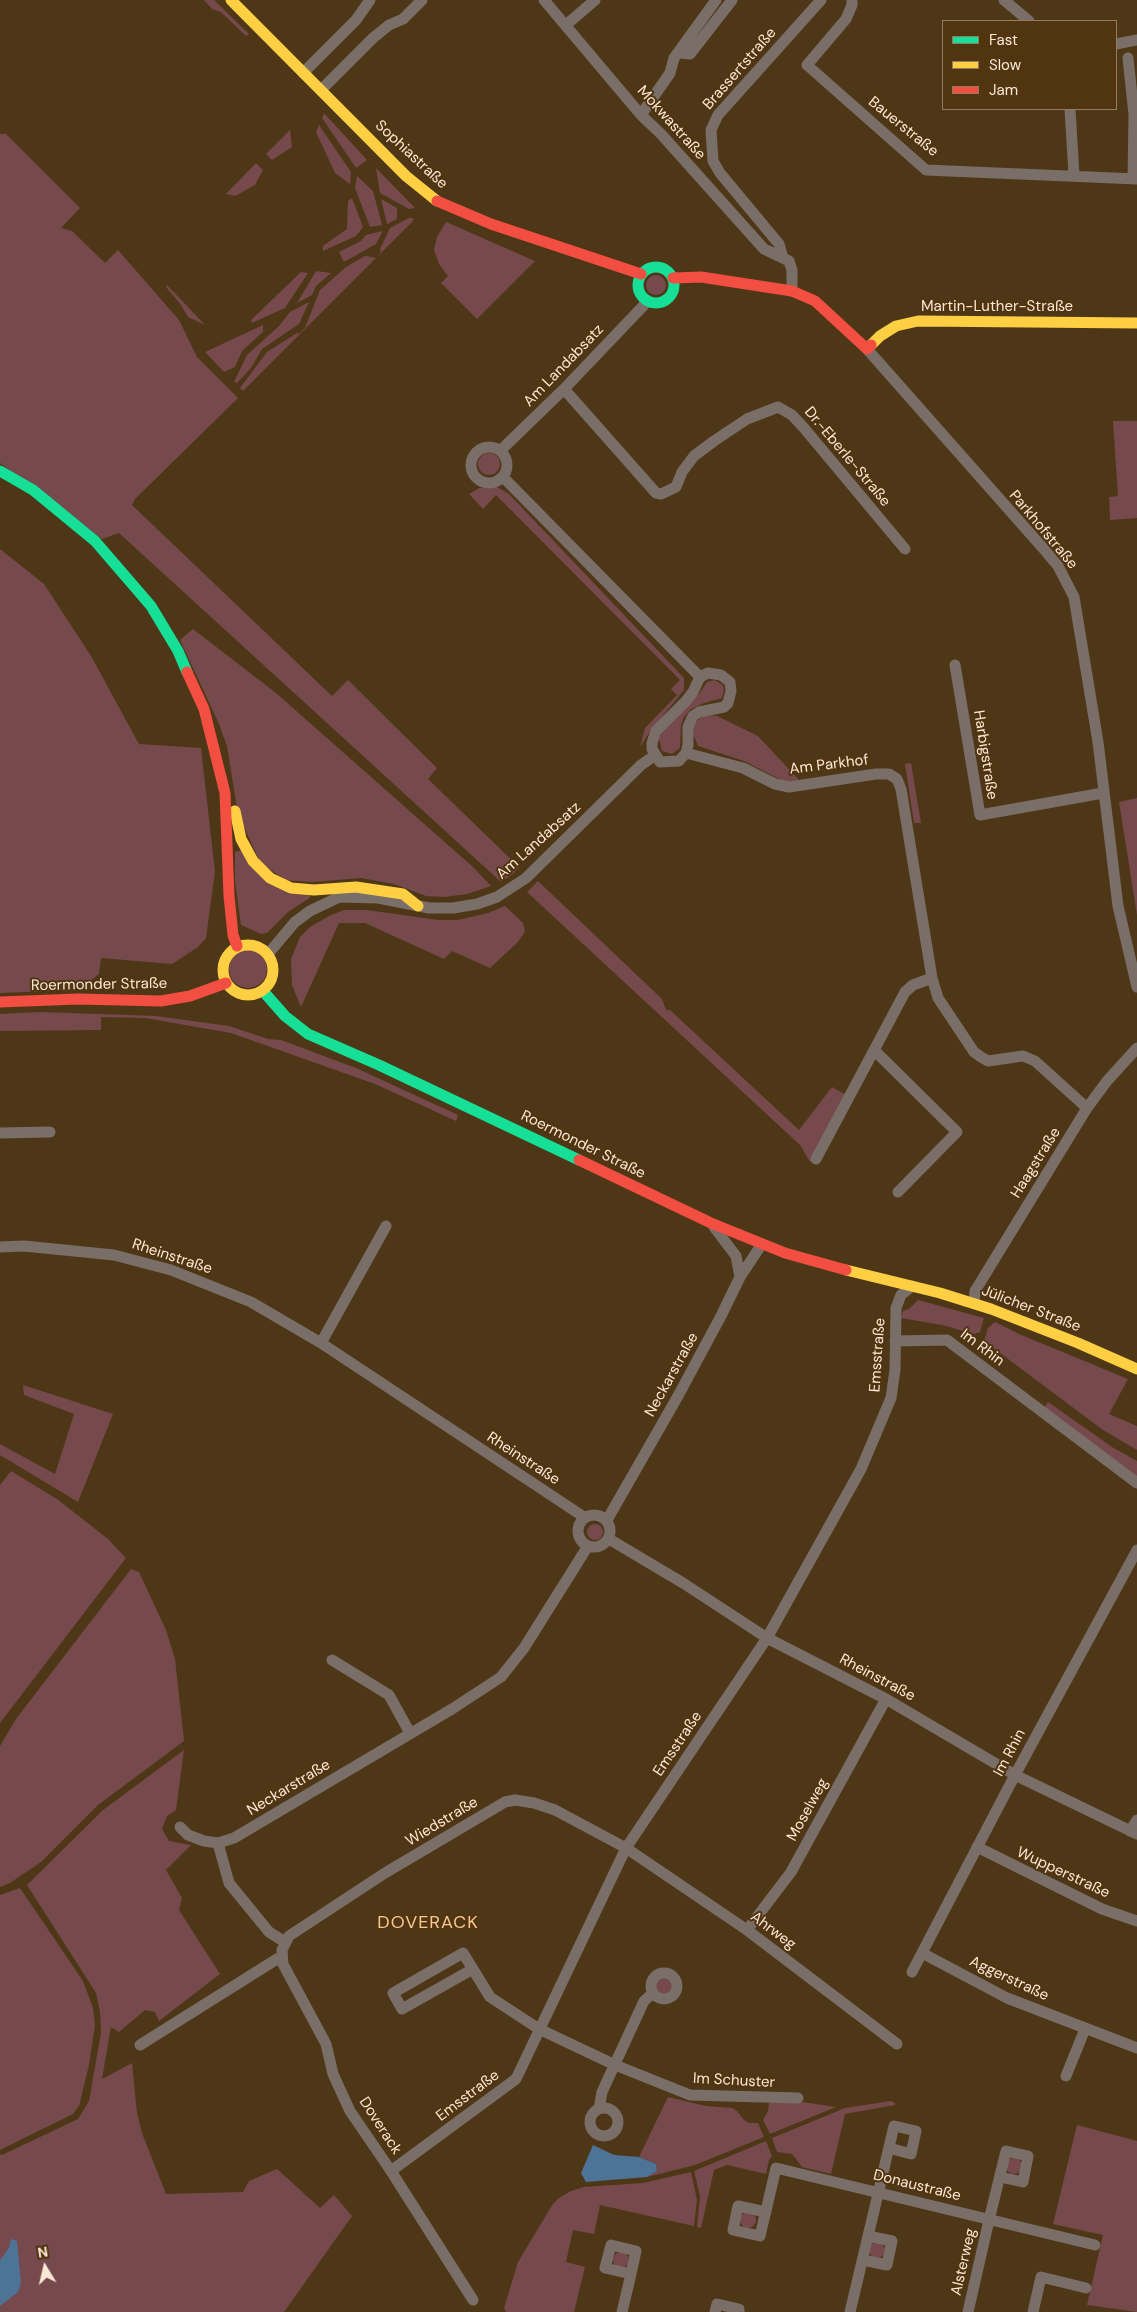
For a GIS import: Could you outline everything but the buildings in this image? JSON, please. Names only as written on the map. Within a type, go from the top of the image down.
[{"type":"main road","name":"Sophiastraße","points":[[231,0],[406,176],[445,206],[491,224],[641,274]]},
{"type":"main road","points":[[660,267],[666,270],[673,278],[674,290],[664,302],[655,304],[647,302],[638,288],[641,274],[646,269],[660,267]]},
{"type":"main road","points":[[673,278],[702,277],[792,291]]},
{"type":"main road","name":"Parkhofstraße","points":[[792,291],[820,305],[867,349]]},
{"type":"main road","name":"Martin-Luther-Straße","points":[[867,349],[880,336],[896,326],[918,321],[1137,323]]},
{"type":"main road","points":[[0,471],[33,490],[95,541],[151,606],[178,651],[204,709],[225,793],[229,896],[237,946]]},
{"type":"main road","points":[[204,709],[214,722],[226,757],[241,839],[253,861],[270,878],[291,888],[298,889],[314,890],[356,887],[403,894],[418,906]]},
{"type":"main road","points":[[254,945],[268,954],[272,961],[272,977],[262,991],[246,995],[238,993],[226,982],[223,975],[225,958],[237,946],[254,945]]},
{"type":"main road","name":"Roermonder Straße","points":[[0,1002],[78,999],[160,1001],[190,996],[226,982]]},
{"type":"main road","name":"Roermonder Straße","points":[[262,991],[285,1016],[308,1034],[430,1089],[710,1222],[762,1244],[848,1271],[912,1286]]},
{"type":"main road","name":"Jülicher Straße","points":[[912,1286],[974,1303],[1078,1343],[1137,1369]]},
{"type":"street","points":[[303,73],[356,20],[370,0]]},
{"type":"street","points":[[321,90],[373,38],[389,25],[403,18],[422,0]]},
{"type":"street","name":"Mokwastraße","points":[[544,0],[641,115],[764,249],[783,258]]},
{"type":"street","points":[[566,25],[595,0]]},
{"type":"street","points":[[641,115],[670,73],[674,58],[716,0]]},
{"type":"street","points":[[678,53],[690,54],[732,0]]},
{"type":"street","name":"Brassertstraße","points":[[792,291],[792,264],[783,258],[779,244],[720,173],[713,161],[711,130],[718,115],[821,0]]},
{"type":"street","name":"Bauerstraße","points":[[852,0],[852,5],[846,19],[807,65],[926,170],[1135,179]]},
{"type":"street","points":[[1004,0],[1027,20]]},
{"type":"street","points":[[1117,44],[1137,40]]},
{"type":"street","points":[[1128,58],[1134,115],[1135,179]]},
{"type":"street","points":[[1070,110],[1074,175]]},
{"type":"street","name":"Am Landabsatz","points":[[501,450],[564,389],[647,302]]},
{"type":"street","name":"Parkhofstraße","points":[[867,349],[1058,566],[1074,597],[1098,742],[1118,906],[1137,988]]},
{"type":"street","name":"Dr.-Eberle-Straße","points":[[564,389],[656,493],[661,494],[676,487],[682,472],[694,456],[714,440],[747,419],[778,407],[792,415],[905,549]]},
{"type":"street","points":[[489,446],[501,450],[508,462],[506,472],[503,477],[494,483],[482,482],[476,477],[471,468],[472,457],[479,449],[489,446]]},
{"type":"street","points":[[503,477],[700,677]]},
{"type":"street","name":"Harbigstraße","points":[[955,665],[980,815],[1103,793]]},
{"type":"street","points":[[714,673],[726,678],[731,686],[731,696],[724,707],[699,712],[693,716],[688,726],[686,753],[679,761],[670,763],[660,762],[654,756],[652,743],[656,731],[690,697],[700,677],[714,673]]},
{"type":"street","name":"Am Parkhof","points":[[686,753],[743,768],[776,784],[789,787],[876,774],[889,774],[897,779],[901,789],[932,978],[938,998],[974,1052],[988,1061],[1024,1056],[1035,1060],[1087,1108]]},
{"type":"street","name":"Am Landabsatz","points":[[268,954],[295,922],[310,911],[339,897],[378,898],[418,906],[453,908],[477,904],[497,897],[526,878],[641,765],[654,756]]},
{"type":"street","points":[[816,1159],[905,992],[913,985],[932,978]]},
{"type":"street","name":"Haagstraße","points":[[974,1303],[975,1291],[1087,1108],[1106,1081],[1137,1048]]},
{"type":"street","points":[[874,1050],[957,1132],[898,1192]]},
{"type":"street","points":[[0,1133],[50,1132]]},
{"type":"street","points":[[710,1222],[726,1240],[736,1256],[740,1277]]},
{"type":"street","points":[[321,1344],[386,1226]]},
{"type":"street","name":"Neckarstraße","points":[[607,1520],[690,1372],[740,1277],[762,1244]]},
{"type":"street","name":"Rheinstraße","points":[[0,1247],[24,1246],[114,1255],[171,1270],[251,1302],[321,1344],[584,1517],[597,1514],[607,1520]]},
{"type":"street","name":"Emsstraße","points":[[392,2171],[516,2079],[626,1848],[767,1638],[861,1469],[891,1398],[895,1370],[896,1308],[901,1295],[912,1286]]},
{"type":"street","name":"Im Rhin","points":[[895,1341],[948,1340],[1137,1483]]},
{"type":"street","points":[[584,1517],[578,1531],[580,1537],[588,1546],[600,1546],[609,1539],[611,1532],[607,1520]]},
{"type":"street","name":"Rheinstraße","points":[[609,1539],[683,1583],[767,1638],[886,1698],[1015,1775],[1134,1832]]},
{"type":"street","name":"Neckarstraße","points":[[218,1842],[234,1838],[501,1678],[524,1648],[588,1546]]},
{"type":"street","name":"Im Rhin","points":[[912,1972],[1015,1775],[1137,1550]]},
{"type":"street","points":[[332,1660],[389,1695],[410,1733]]},
{"type":"street","name":"Moselweg","points":[[747,1930],[791,1872],[886,1698]]},
{"type":"street","name":"Wiedstraße","points":[[285,1942],[289,1936],[385,1874],[505,1802],[515,1800],[534,1803],[555,1810],[626,1848]]},
{"type":"street","points":[[1134,1832],[1137,1820]]},
{"type":"street","points":[[140,2045],[277,1959],[282,1958],[285,1942],[269,1932],[229,1883],[218,1842],[204,1841],[188,1835],[180,1827]]},
{"type":"street","name":"Wupperstraße","points":[[977,1847],[1102,1909],[1137,1921]]},
{"type":"street","name":"Ahrweg","points":[[626,1848],[747,1930],[897,2044]]},
{"type":"street","name":"Im Schuster","points":[[473,1969],[402,2009],[393,1993],[463,1953],[473,1969],[490,1997],[539,2030],[615,2065],[690,2095],[798,2098]]},
{"type":"street","name":"Aggerstraße","points":[[922,1953],[1006,1998],[1137,2047]]},
{"type":"street","name":"Doverack","points":[[282,1958],[283,1964],[326,2044],[333,2074],[350,2111],[392,2171],[473,2300]]},
{"type":"street","points":[[599,2109],[602,2092],[644,2001],[653,1993]]},
{"type":"street","points":[[1066,2076],[1085,2029]]},
{"type":"street","points":[[850,2312],[889,2148]]},
{"type":"street","name":"Donaustraße","points":[[766,2212],[776,2168],[1095,2245]]},
{"type":"street","name":"Alsterweg","points":[[968,2312],[1000,2176]]},
{"type":"street","points":[[863,2260],[887,2266],[892,2241],[868,2236]]},
{"type":"street","points":[[622,2312],[631,2274]]},
{"type":"street","points":[[1033,2312],[1041,2277],[1086,2288]]},
{"type":"street","points":[[715,2312],[717,2304],[739,2309],[739,2312]]},
{"type":"shaded area","points":[[204,0],[214,0],[249,34],[246,36],[221,12],[212,9]]},
{"type":"shaded area","points":[[324,113],[367,160],[356,168],[322,118]]},
{"type":"shaded area","points":[[319,125],[351,172],[350,184],[335,173],[316,132]]},
{"type":"shaded area","points":[[290,130],[292,147],[272,160],[266,154]]},
{"type":"shaded area","points":[[0,134],[6,134],[80,208],[61,228],[72,231],[105,263],[118,250],[179,320],[197,357],[238,398],[135,499],[132,505],[332,696],[348,680],[437,768],[428,779],[519,867],[513,874],[501,882],[119,533],[102,539],[0,463]]},
{"type":"shaded area","points":[[256,163],[263,170],[255,185],[235,196],[226,194]]},
{"type":"shaded area","points":[[376,168],[415,208],[409,209],[380,193]]},
{"type":"shaded area","points":[[357,176],[373,191],[382,225],[370,227],[355,188]]},
{"type":"shaded area","points":[[352,198],[363,227],[356,236],[323,251],[323,246],[347,229],[348,201]]},
{"type":"shaded area","points":[[381,199],[397,208],[397,219],[387,224]]},
{"type":"shaded area","points":[[409,218],[413,218],[413,221],[376,258],[381,252],[380,249],[390,228]]},
{"type":"shaded area","points":[[446,222],[535,261],[477,319],[441,283],[448,276],[439,264],[434,250],[437,237]]},
{"type":"shaded area","points":[[383,231],[376,244],[344,262],[339,252],[361,241],[366,235]]},
{"type":"shaded area","points":[[365,256],[376,258],[243,391],[240,388],[267,352],[297,333],[299,334],[305,328],[320,290],[346,267]]},
{"type":"shaded area","points":[[316,271],[331,273],[316,286],[312,295],[297,303]]},
{"type":"shaded area","points":[[301,272],[308,273],[285,308],[252,323],[251,320]]},
{"type":"shaded area","points":[[656,275],[663,278],[666,285],[663,292],[656,295],[649,292],[646,285],[649,278]]},
{"type":"shaded area","points":[[167,285],[205,325],[188,317],[166,287]]},
{"type":"shaded area","points":[[309,302],[299,324],[262,349],[251,368],[237,383],[234,382],[247,355],[279,326],[290,312]]},
{"type":"shaded area","points":[[263,325],[263,332],[242,351],[235,367],[224,372],[205,352]]},
{"type":"shaded area","points":[[1113,421],[1137,421],[1137,518],[1110,520],[1109,497],[1118,496]]},
{"type":"shaded area","points":[[489,453],[497,456],[500,464],[497,472],[489,475],[481,472],[478,464],[481,456]]},
{"type":"shaded area","points":[[497,487],[509,494],[684,678],[684,690],[651,730],[640,747],[645,728],[677,695],[671,689],[680,680],[496,495],[483,509],[469,494],[479,488]]},
{"type":"shaded area","points":[[0,549],[44,584],[91,656],[139,744],[201,748],[215,872],[206,938],[198,947],[172,964],[101,958],[99,974],[79,990],[0,993]]},
{"type":"shaded area","points":[[193,629],[276,693],[473,867],[491,886],[467,894],[444,897],[426,896],[394,884],[361,878],[313,882],[282,880],[261,864],[238,814],[227,746],[219,724],[180,640]]},
{"type":"shaded area","points":[[714,680],[723,685],[722,698],[691,709],[684,717],[681,725],[680,748],[672,754],[662,751],[659,739],[663,730],[699,694],[707,682]]},
{"type":"shaded area","points":[[706,715],[717,716],[758,736],[800,781],[787,783],[744,761],[698,746],[692,731],[700,718]]},
{"type":"shaded area","points":[[911,763],[921,823],[914,823],[905,764]]},
{"type":"shaded area","points":[[1137,798],[1137,915],[1119,802]]},
{"type":"shaded area","points":[[241,850],[311,897],[288,912],[267,933],[261,934],[241,925],[235,881],[235,852]]},
{"type":"shaded area","points":[[538,881],[662,999],[666,1010],[670,1010],[799,1130],[832,1087],[846,1095],[810,1162],[800,1145],[527,892]]},
{"type":"shaded area","points":[[505,906],[523,923],[525,932],[517,943],[490,968],[452,951],[444,959],[365,923],[339,923],[301,1007],[292,985],[291,959],[300,937],[310,927],[329,916],[344,910],[367,910],[438,920],[458,920],[488,913]]},
{"type":"shaded area","points":[[248,950],[261,956],[267,969],[261,982],[248,988],[235,982],[229,969],[235,956]]},
{"type":"shaded area","points":[[40,1012],[156,1016],[229,1026],[268,1039],[281,1040],[356,1068],[458,1115],[456,1121],[375,1084],[231,1033],[145,1018],[101,1017],[101,1030],[0,1031],[0,1014]]},
{"type":"shaded area","points":[[918,1300],[984,1318],[980,1332],[974,1334],[942,1325],[901,1318],[903,1311],[909,1309]]},
{"type":"shaded area","points":[[995,1322],[1019,1334],[1128,1379],[1109,1414],[1137,1426],[1137,1450],[1103,1430],[984,1341],[988,1328]]},
{"type":"shaded area","points":[[23,1385],[113,1414],[78,1502],[0,1455],[0,1444],[55,1474],[74,1414],[24,1395]]},
{"type":"shaded area","points":[[1048,1402],[1112,1447],[1137,1461],[1137,1479],[1044,1408]]},
{"type":"shaded area","points":[[11,1471],[57,1499],[108,1539],[126,1558],[0,1723],[0,1485]]},
{"type":"shaded area","points":[[595,1524],[601,1526],[603,1532],[601,1538],[595,1540],[589,1538],[587,1532],[589,1526]]},
{"type":"shaded area","points":[[131,1569],[139,1572],[166,1630],[175,1659],[184,1741],[98,1805],[41,1862],[10,1883],[0,1887],[0,1746],[16,1719]]},
{"type":"shaded area","points":[[184,1750],[176,1810],[167,1816],[162,1829],[169,1841],[191,1845],[166,1870],[182,1898],[179,1910],[220,1974],[159,2021],[155,2012],[145,2010],[119,2032],[111,2027],[102,2079],[132,2063],[137,2113],[142,2133],[166,2194],[243,2192],[249,2181],[277,2169],[320,2208],[334,2195],[352,2216],[284,2312],[0,2312],[0,2154],[2,2155],[78,2119],[89,2101],[101,2033],[100,2012],[96,1993],[27,1885],[103,1810]]},
{"type":"shaded area","points":[[20,1888],[83,1981],[93,2008],[95,2025],[89,2065],[79,2106],[73,2114],[0,2150],[0,1895]]},
{"type":"shaded area","points":[[661,1978],[667,1978],[672,1983],[670,1992],[661,1994],[656,1989],[656,1983]]},
{"type":"shaded area","points":[[668,2097],[706,2106],[732,2108],[749,2123],[758,2123],[764,2137],[695,2165],[647,2177],[657,2171],[656,2164],[639,2157]]},
{"type":"shaded area","points":[[891,2101],[895,2105],[845,2114],[831,2174],[802,2167],[792,2154],[777,2152],[772,2138],[845,2108]]},
{"type":"shaded area","points":[[802,2102],[836,2107],[770,2134],[763,2120],[768,2111],[769,2103]]},
{"type":"shaded area","points":[[1077,2125],[1137,2141],[1137,2312],[1087,2305],[1103,2235],[1053,2224]]},
{"type":"shaded area","points":[[766,2141],[772,2156],[769,2160],[766,2174],[727,2165],[714,2170],[701,2228],[697,2227],[700,2196],[694,2171]]},
{"type":"shaded area","points":[[1014,2158],[1020,2160],[1022,2166],[1020,2172],[1014,2174],[1008,2172],[1006,2166],[1008,2160]]},
{"type":"shaded area","points":[[691,2172],[697,2200],[694,2226],[600,2205],[594,2234],[573,2230],[566,2262],[585,2267],[574,2312],[506,2312],[504,2308],[518,2262],[553,2204],[559,2198],[571,2191],[584,2187],[643,2183]]},
{"type":"shaded area","points":[[748,2212],[754,2214],[756,2220],[754,2226],[748,2228],[742,2226],[740,2220],[742,2214]]},
{"type":"shaded area","points":[[877,2242],[883,2244],[885,2250],[883,2256],[877,2258],[871,2256],[869,2250],[871,2244]]},
{"type":"shaded area","points":[[621,2252],[627,2254],[629,2260],[627,2266],[621,2268],[615,2266],[613,2260],[615,2254]]},
{"type":"water","points":[[593,2145],[614,2155],[639,2157],[656,2164],[657,2171],[647,2177],[586,2182],[581,2173]]},
{"type":"water","points":[[11,2239],[17,2241],[21,2283],[18,2292],[0,2306],[0,2260],[9,2248]]},
{"type":"traffic: fast","points":[[656,267],[663,268],[669,272],[673,278],[674,285],[673,292],[669,298],[663,302],[656,303],[649,302],[643,298],[639,292],[638,285],[639,278],[643,272],[649,268],[656,267]]},
{"type":"traffic: fast","points":[[0,471],[33,490],[95,541],[151,606],[178,651],[187,672]]},
{"type":"traffic: fast","points":[[263,991],[285,1016],[308,1034],[379,1065],[579,1160]]},
{"type":"traffic: slow","points":[[231,0],[406,176],[437,201]]},
{"type":"traffic: slow","points":[[871,345],[880,336],[896,326],[918,321],[1137,323]]},
{"type":"traffic: slow","points":[[235,811],[241,839],[253,861],[270,878],[291,888],[314,890],[356,887],[403,894],[418,906]]},
{"type":"traffic: slow","points":[[243,945],[253,945],[266,952],[273,965],[273,970],[273,975],[266,988],[253,995],[243,995],[234,991],[227,984],[223,975],[223,965],[227,956],[234,949],[243,945]]},
{"type":"traffic: slow","points":[[846,1270],[940,1293],[991,1309],[1078,1343],[1137,1369]]},
{"type":"traffic: jam","points":[[437,201],[491,224],[641,274]]},
{"type":"traffic: jam","points":[[673,278],[701,277],[792,291],[815,301],[867,349],[871,345]]},
{"type":"traffic: jam","points":[[187,672],[204,709],[225,793],[229,896],[233,935],[237,946]]},
{"type":"traffic: jam","points":[[0,1002],[78,999],[161,1001],[190,996],[226,983]]},
{"type":"traffic: jam","points":[[579,1160],[711,1223],[785,1253],[846,1270]]},
{"type":"district","name":"DOVERACK","points":[[428,1923]]}]
